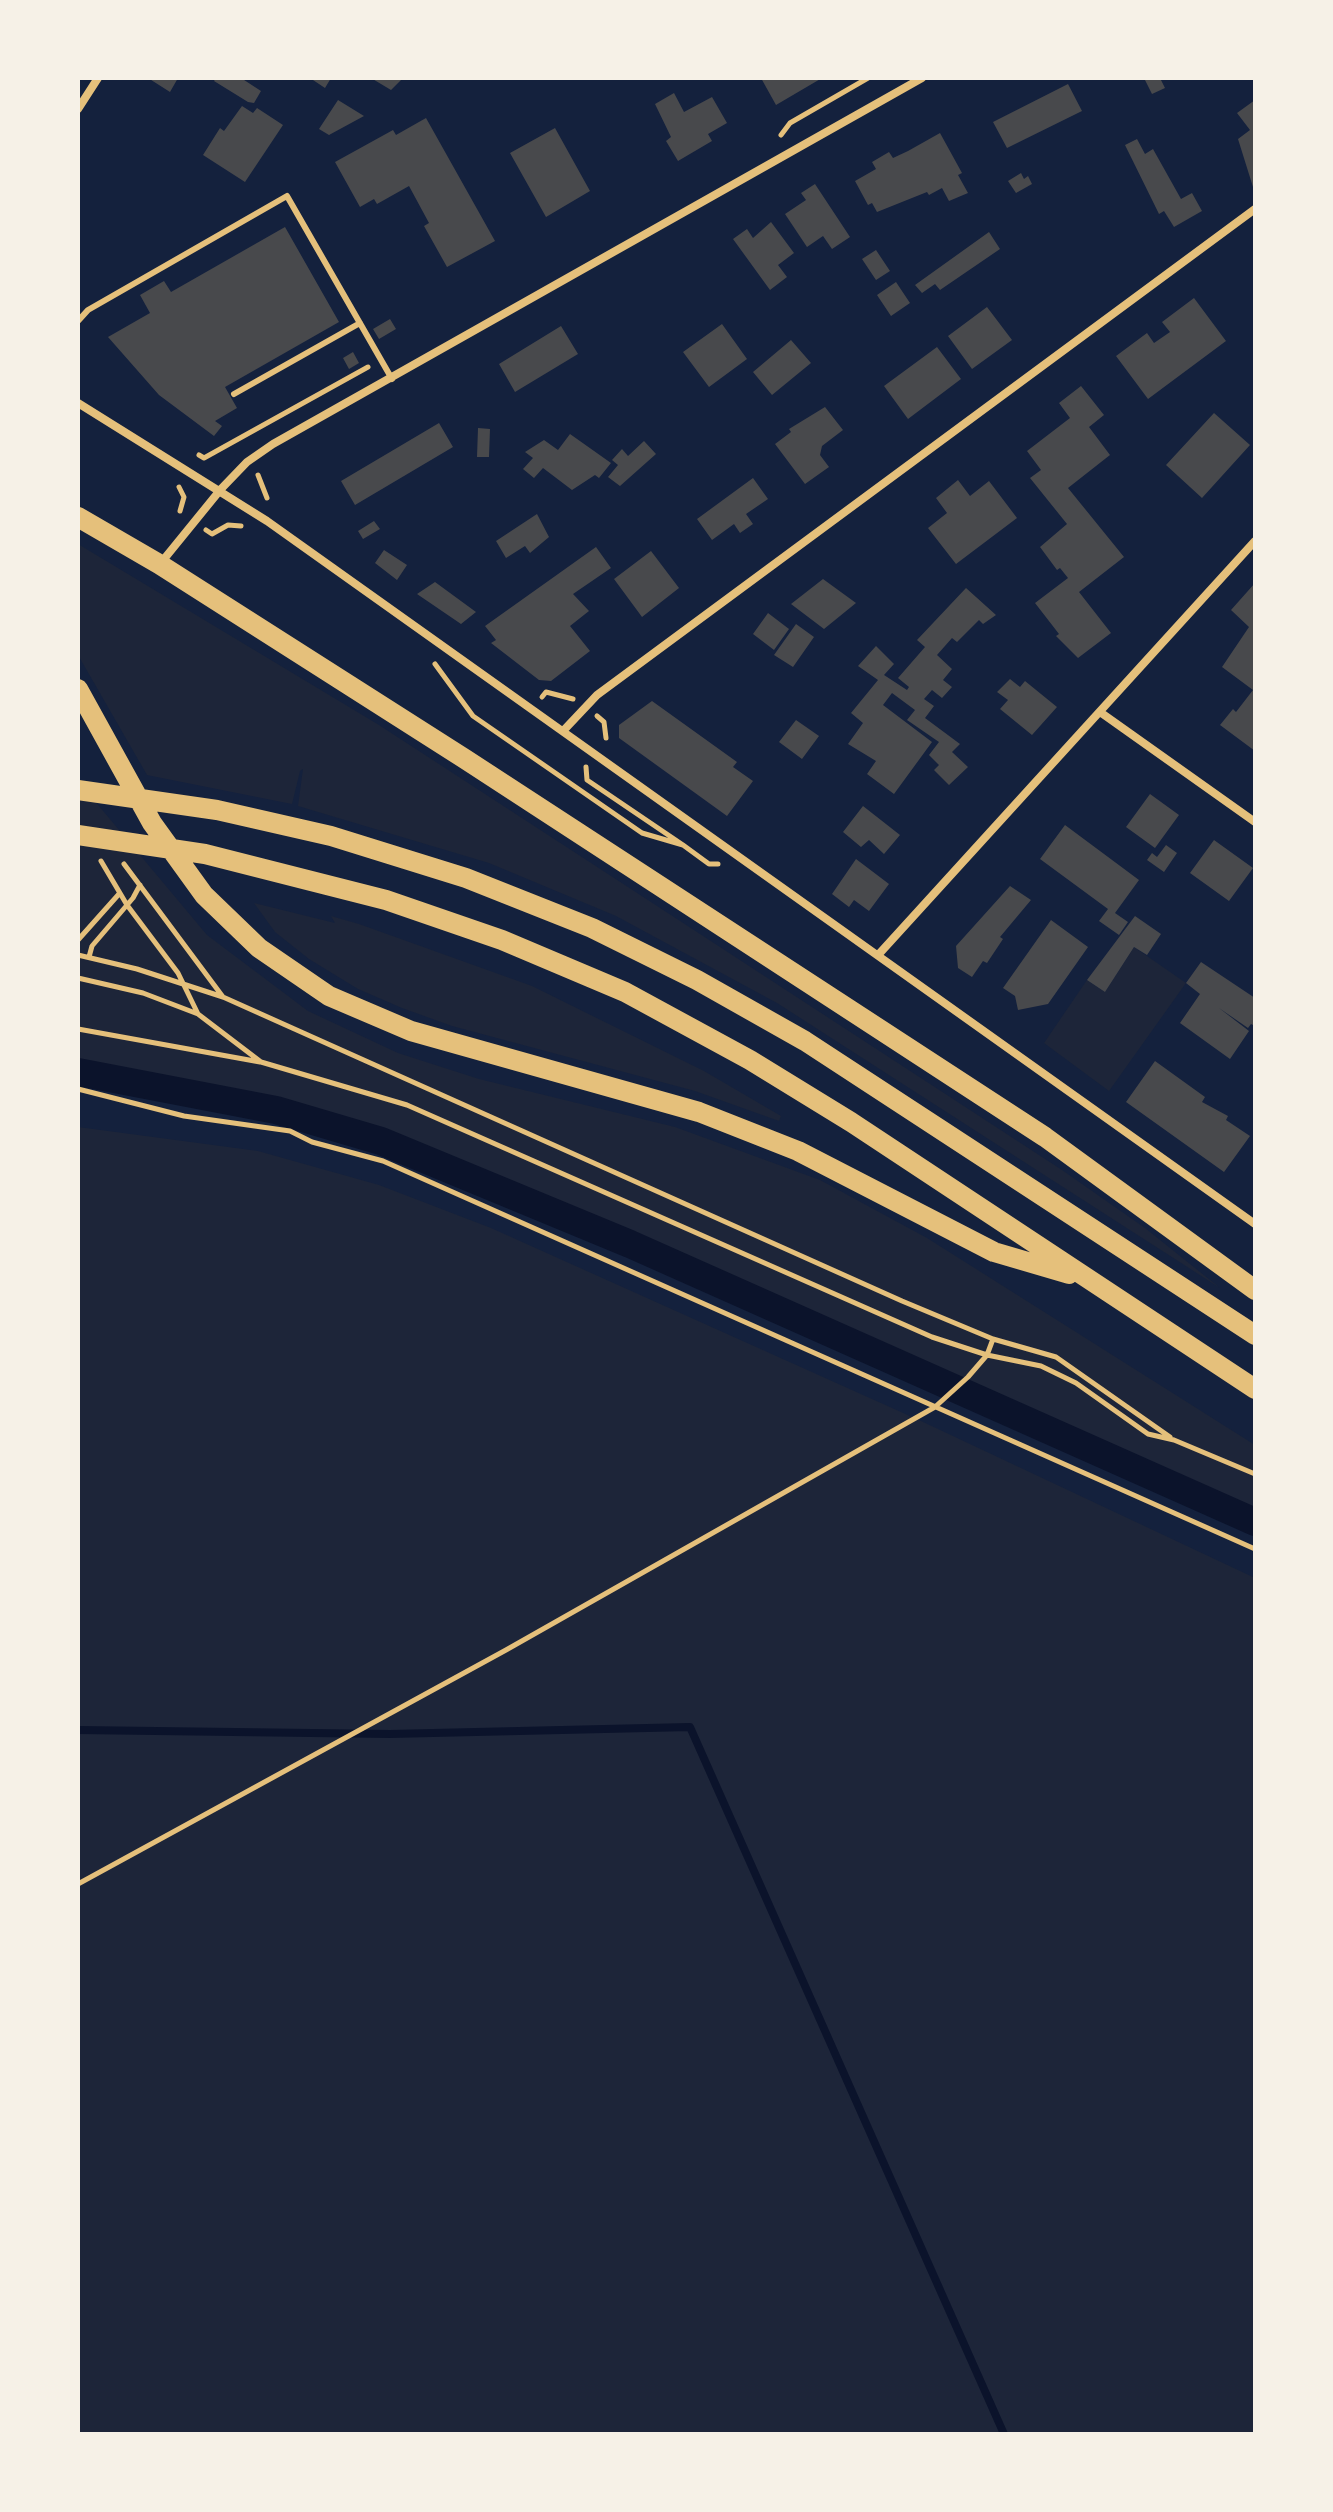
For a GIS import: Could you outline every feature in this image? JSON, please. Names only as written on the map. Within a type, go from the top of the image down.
[{"type":"main road","points":[[78,517],[159,564],[465,759],[1045,1137],[1255,1290]]},
{"type":"main road","points":[[78,689],[152,823],[204,895],[259,948],[329,996],[411,1031],[699,1112],[798,1151],[994,1252],[1089,1279]]},
{"type":"main road","points":[[78,790],[259,819],[331,836],[466,878],[592,928],[697,980],[846,1067],[1255,1335]]},
{"type":"main road","points":[[78,835],[205,854],[400,904],[502,940],[648,1004],[805,1094],[1255,1389]]},
{"type":"street","points":[[78,109],[98,78]]},
{"type":"street","points":[[159,564],[221,489],[247,462],[273,444],[922,78]]},
{"type":"street","points":[[564,730],[597,695],[1255,209]]},
{"type":"street","points":[[78,403],[221,489],[1255,1224]]},
{"type":"street","points":[[879,954],[1255,541]]},
{"type":"street","points":[[1100,712],[1255,822]]},
{"type":"lane","points":[[78,321],[88,310],[287,196],[392,379]]},
{"type":"lane","points":[[234,394],[360,323]]},
{"type":"path","points":[[193,452],[204,458],[233,442]]},
{"type":"path","points":[[96,853],[119,894],[184,985],[198,1014]]},
{"type":"path","points":[[121,860],[223,997]]},
{"type":"path","points":[[89,957],[92,946],[140,885]]},
{"type":"path","points":[[78,940],[119,894]]},
{"type":"path","points":[[78,955],[223,997],[993,1339],[1056,1357],[1174,1440]]},
{"type":"path","points":[[78,978],[143,993],[198,1014],[261,1062]]},
{"type":"path","points":[[78,1029],[261,1062],[407,1105],[932,1337],[987,1355],[1041,1366],[1076,1383],[1148,1434],[1174,1440],[1255,1474]]},
{"type":"path","points":[[78,1089],[184,1116],[290,1131],[312,1142],[383,1161],[938,1405],[1255,1549]]},
{"type":"path","points":[[78,1884],[506,1650],[938,1405],[987,1355],[993,1339]]},
{"type":"shaded area","points":[[78,544],[379,725],[608,874],[1062,1170],[1145,1228],[1220,1288],[777,1003],[616,916],[489,863],[298,806],[303,769],[292,804],[147,775],[78,655]]},
{"type":"shaded area","points":[[78,781],[207,935],[308,1011],[398,1053],[479,1079],[675,1127],[820,1180],[927,1238],[1255,1445],[1255,1514],[527,1194],[336,1118],[78,1060]]},
{"type":"shaded area","points":[[254,903],[335,923],[331,916],[359,924],[532,986],[704,1071],[781,1116],[779,1121],[695,1091],[452,1026],[402,1008],[358,989],[309,959],[275,932]]},
{"type":"shaded area","points":[[1134,947],[1186,983],[1109,1091],[1044,1043],[1087,980],[1105,992]]},
{"type":"shaded area","points":[[78,1127],[258,1151],[379,1185],[491,1228],[921,1421],[1255,1578],[1255,2434],[78,2434]]},
{"type":"building","points":[[148,78],[178,78],[170,92]]},
{"type":"building","points":[[216,78],[241,78],[261,91],[254,103],[248,102],[214,81]]},
{"type":"building","points":[[310,78],[331,78],[325,88]]},
{"type":"building","points":[[371,78],[403,78],[391,90]]},
{"type":"building","points":[[761,78],[822,78],[776,105]]},
{"type":"building","points":[[1144,78],[1160,78],[1165,88],[1152,94]]},
{"type":"building","points":[[1068,84],[1082,111],[1007,148],[993,122]]},
{"type":"building","points":[[674,93],[684,112],[712,97],[727,123],[708,134],[712,141],[678,161],[666,141],[671,137],[655,104]]},
{"type":"building","points":[[338,100],[364,116],[329,135],[319,129]]},
{"type":"building","points":[[1255,100],[1253,187],[1238,139],[1250,130],[1237,113]]},
{"type":"building","points":[[242,106],[253,113],[257,108],[283,125],[245,182],[203,155],[220,128],[224,131]]},
{"type":"building","points":[[426,118],[495,241],[447,267],[424,226],[429,223],[409,186],[377,204],[374,199],[360,207],[335,162],[393,130],[396,135]]},
{"type":"building","points":[[555,128],[590,191],[546,217],[510,153]]},
{"type":"building","points":[[940,133],[962,173],[958,175],[968,193],[949,201],[942,188],[877,212],[872,203],[868,205],[855,181],[876,169],[872,162],[889,152],[893,158]]},
{"type":"building","points":[[1137,139],[1145,154],[1153,149],[1181,199],[1192,193],[1202,211],[1174,227],[1164,211],[1159,214],[1125,145]]},
{"type":"building","points":[[1021,173],[1024,179],[1028,176],[1032,184],[1016,193],[1008,181]]},
{"type":"building","points":[[815,184],[850,237],[832,249],[823,236],[807,247],[785,214],[806,200],[801,193]]},
{"type":"building","points":[[771,222],[794,253],[778,265],[787,277],[770,290],[733,239],[747,229],[753,238]]},
{"type":"building","points":[[285,227],[339,322],[225,387],[237,408],[215,421],[222,426],[214,436],[159,395],[108,337],[150,313],[140,295],[164,281],[171,292]]},
{"type":"building","points":[[989,232],[1000,249],[940,290],[935,284],[922,293],[915,285]]},
{"type":"building","points":[[876,250],[890,271],[876,280],[862,259]]},
{"type":"building","points":[[896,282],[910,303],[891,316],[877,295]]},
{"type":"building","points":[[1194,298],[1226,341],[1148,399],[1116,356],[1147,333],[1154,343],[1170,332],[1162,322]]},
{"type":"building","points":[[987,307],[1012,340],[972,369],[948,336]]},
{"type":"building","points":[[390,319],[396,329],[379,339],[373,329]]},
{"type":"building","points":[[722,324],[747,359],[709,387],[683,352]]},
{"type":"building","points":[[561,326],[578,354],[515,392],[499,364]]},
{"type":"building","points":[[791,340],[811,363],[772,395],[753,372]]},
{"type":"building","points":[[937,347],[961,379],[908,419],[884,386]]},
{"type":"building","points":[[353,352],[359,363],[349,369],[343,358]]},
{"type":"building","points":[[1081,386],[1104,415],[1089,427],[1110,455],[1068,488],[1124,557],[1079,592],[1111,633],[1078,658],[1056,636],[1059,634],[1035,603],[1068,578],[1060,568],[1057,570],[1040,547],[1067,524],[1030,478],[1041,470],[1027,451],[1070,418],[1059,403]]},
{"type":"building","points":[[825,407],[843,430],[822,446],[820,455],[829,467],[805,484],[775,444],[791,432],[789,429]]},
{"type":"building","points":[[1214,413],[1250,445],[1202,498],[1166,465]]},
{"type":"building","points":[[439,423],[453,447],[355,505],[341,481]]},
{"type":"building","points":[[478,428],[490,429],[489,457],[477,457]]},
{"type":"building","points":[[570,434],[611,463],[599,478],[595,475],[572,490],[543,468],[534,478],[523,469],[533,458],[525,452],[544,440],[558,450]]},
{"type":"building","points":[[644,441],[656,454],[620,486],[608,477],[618,465],[612,460],[622,449],[628,456]]},
{"type":"building","points":[[753,478],[768,499],[746,514],[753,524],[740,533],[734,524],[712,540],[697,519]]},
{"type":"building","points":[[958,480],[970,496],[989,481],[1017,518],[956,564],[928,528],[947,513],[936,498]]},
{"type":"building","points":[[537,514],[549,537],[530,553],[525,546],[506,558],[496,541]]},
{"type":"building","points":[[374,521],[380,529],[363,539],[358,531]]},
{"type":"building","points":[[596,547],[611,568],[573,594],[589,611],[570,626],[590,651],[551,681],[539,680],[491,643],[496,640],[485,626]]},
{"type":"building","points":[[384,550],[407,565],[397,580],[375,563]]},
{"type":"building","points":[[651,551],[679,588],[642,617],[614,579]]},
{"type":"building","points":[[823,579],[856,603],[824,629],[791,604]]},
{"type":"building","points":[[435,582],[476,612],[461,624],[417,594]]},
{"type":"building","points":[[1255,583],[1255,751],[1220,725],[1233,709],[1236,712],[1253,690],[1222,667],[1249,627],[1231,610]]},
{"type":"building","points":[[966,588],[996,615],[983,624],[979,620],[957,642],[952,638],[937,655],[952,669],[943,680],[952,687],[942,698],[932,690],[924,699],[934,706],[925,718],[960,744],[952,752],[968,767],[949,785],[934,770],[939,765],[929,755],[939,742],[907,720],[915,710],[892,693],[883,705],[932,742],[894,794],[867,774],[876,761],[848,744],[863,723],[851,713],[878,680],[858,666],[876,646],[894,664],[884,675],[907,690],[909,687],[898,678],[925,647],[917,640]]},
{"type":"building","points":[[768,613],[789,629],[774,650],[753,634]]},
{"type":"building","points":[[796,624],[814,637],[793,667],[774,655]]},
{"type":"building","points":[[1010,679],[1020,687],[1025,681],[1057,707],[1032,735],[1000,709],[1008,700],[997,692]]},
{"type":"building","points":[[652,701],[737,762],[733,767],[753,781],[727,816],[619,738],[619,725]]},
{"type":"building","points":[[796,720],[819,736],[802,759],[779,742]]},
{"type":"building","points":[[1150,794],[1179,815],[1155,848],[1126,827]]},
{"type":"building","points":[[863,806],[900,835],[884,854],[869,840],[861,847],[843,832]]},
{"type":"building","points":[[1065,825],[1139,880],[1115,913],[1128,922],[1119,935],[1099,921],[1108,909],[1040,859]]},
{"type":"building","points":[[1214,840],[1253,868],[1229,901],[1190,873]]},
{"type":"building","points":[[1166,845],[1177,853],[1164,872],[1147,860],[1152,853],[1157,857]]},
{"type":"building","points":[[856,859],[889,884],[869,911],[854,900],[849,907],[832,894]]},
{"type":"building","points":[[1010,886],[1031,900],[1000,937],[1003,939],[987,963],[983,961],[972,977],[958,968],[956,946]]},
{"type":"building","points":[[1135,916],[1161,934],[1147,955],[1134,947],[1105,992],[1087,980]]},
{"type":"building","points":[[1051,920],[1088,947],[1048,1004],[1018,1010],[1015,996],[1003,988]]},
{"type":"building","points":[[1201,962],[1255,998],[1255,1026],[1251,1024],[1248,1028],[1219,1008],[1249,1031],[1230,1059],[1180,1023],[1200,994],[1186,983]]},
{"type":"building","points":[[1155,1061],[1205,1097],[1202,1102],[1228,1116],[1226,1120],[1250,1136],[1224,1172],[1126,1102]]},
{"type":"waterway","points":[[78,1072],[276,1110],[381,1141],[630,1244],[1255,1522]]},
{"type":"waterway","points":[[78,1730],[390,1734],[690,1727],[1004,2434]]}]
